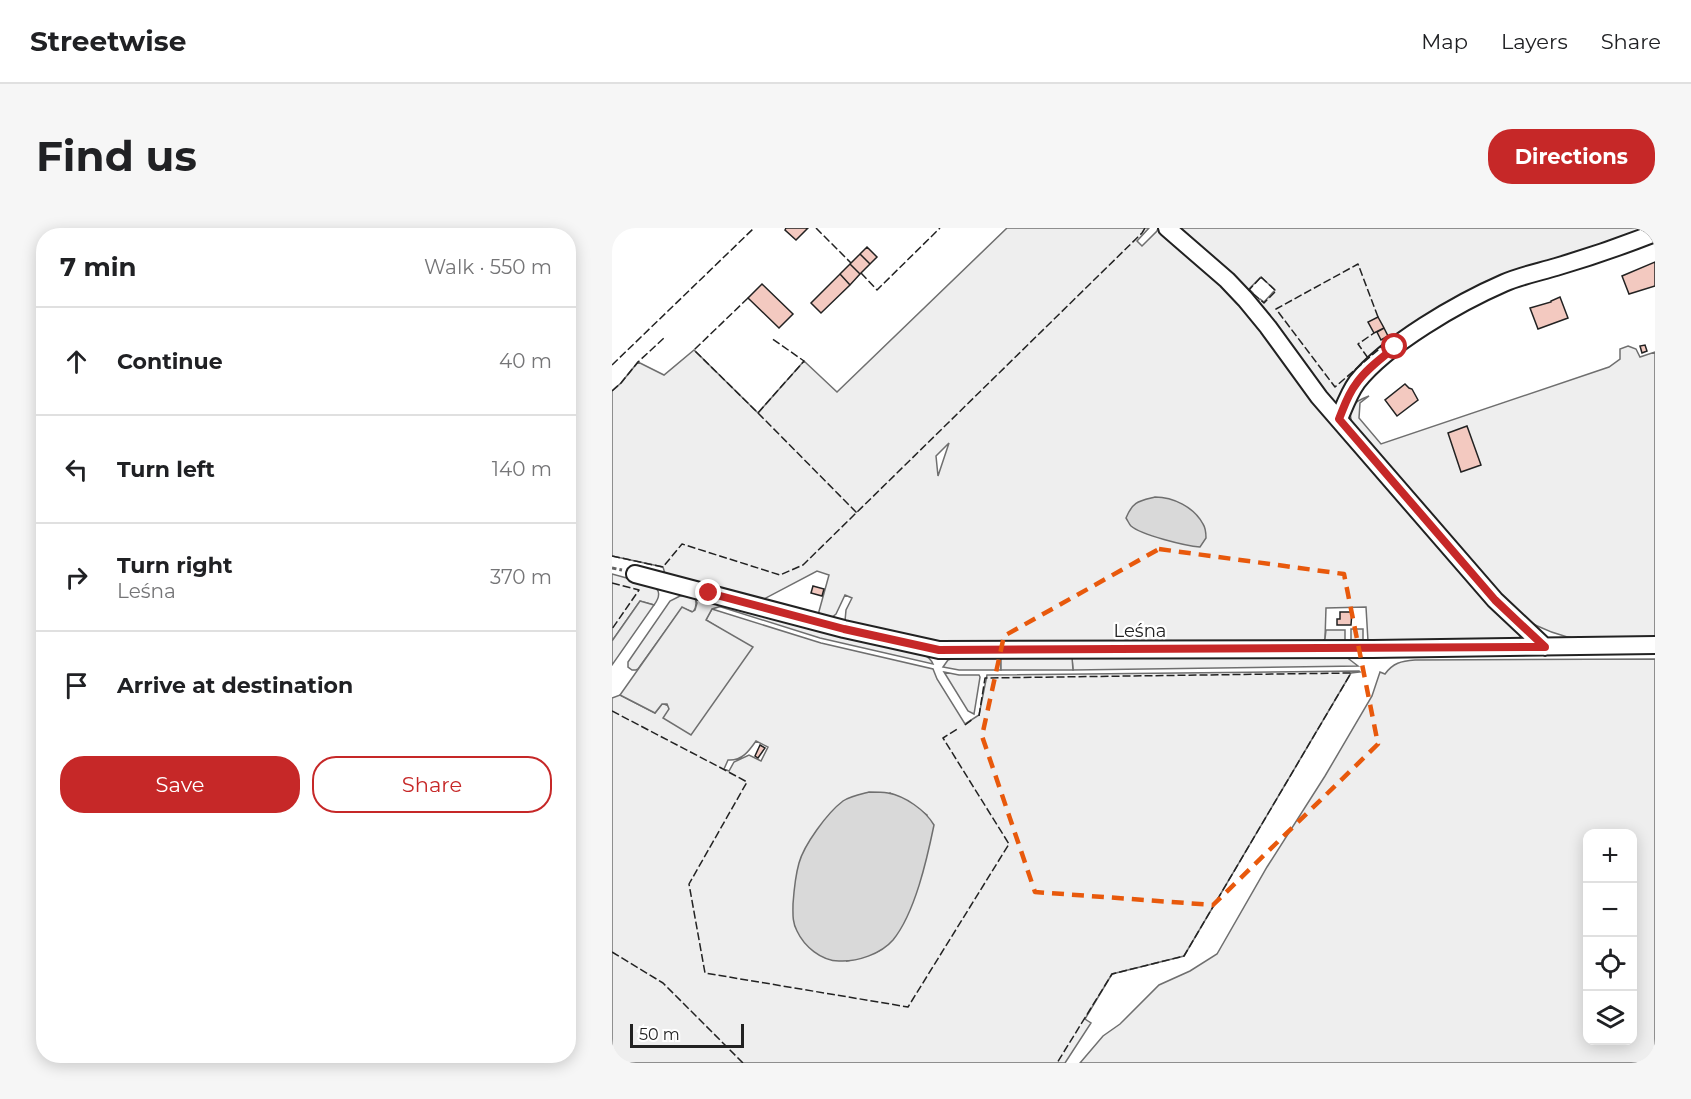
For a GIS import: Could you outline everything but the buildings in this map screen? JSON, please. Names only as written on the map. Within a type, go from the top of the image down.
[{"type":"street","points":[[1167,228],[1227,280],[1245,299],[1319,397],[1495,600],[1545,647]]},
{"type":"street","points":[[1339,419],[1356,383],[1370,368],[1429,323],[1505,282],[1617,248],[1655,233]]},
{"type":"street","name":"Leśna","points":[[635,574],[844,629],[939,650],[1350,649],[1655,645]]},
{"type":"highlighted area","points":[[1159,549],[1344,574],[1378,744],[1213,905],[1035,892],[982,736],[1004,636]]},
{"type":"shaded area","points":[[1007,228],[1149,228],[1137,241],[1142,246],[1159,228],[1225,286],[1521,633],[1521,637],[1518,640],[1368,641],[1366,607],[1326,608],[1325,639],[1322,642],[931,642],[845,621],[846,610],[852,598],[845,595],[836,614],[831,618],[818,615],[829,575],[817,571],[762,600],[665,574],[663,567],[612,556],[612,391],[638,362],[664,375],[694,350],[758,413],[804,361],[837,392]],"holes":[[[949,443],[938,476],[936,456]]]},
{"type":"shaded area","points":[[1174,228],[1655,228],[1470,294],[1335,405],[1257,302],[1260,299],[1264,302],[1275,290],[1261,277],[1249,289],[1253,293],[1250,296]]},
{"type":"shaded area","points":[[1628,346],[1636,349],[1640,357],[1655,352],[1655,638],[1598,640],[1571,638],[1549,631],[1521,617],[1353,427],[1350,411],[1354,404],[1369,396],[1360,403],[1359,418],[1381,444],[1609,367],[1620,359],[1620,349]]},
{"type":"shaded area","points":[[1155,497],[1182,504],[1199,518],[1206,536],[1200,547],[1154,536],[1131,526],[1126,518],[1131,508],[1141,501]]},
{"type":"shaded area","points":[[612,574],[652,585],[659,594],[654,605],[640,601],[612,641]]},
{"type":"shaded area","points":[[689,595],[696,600],[693,612],[682,608],[638,669],[632,670],[628,667],[628,662],[670,601]]},
{"type":"shaded area","points":[[695,598],[725,605],[712,609],[706,620],[753,647],[691,735],[663,718],[669,709],[667,704],[662,704],[655,713],[620,695],[682,607],[692,612],[695,610],[697,603]]},
{"type":"shaded area","points":[[640,601],[654,605],[612,665],[612,641]]},
{"type":"shaded area","points":[[725,605],[920,654],[928,657],[933,664],[820,638],[718,606]]},
{"type":"shaded area","points":[[712,609],[821,643],[933,669],[965,724],[979,715],[987,675],[1360,672],[1351,673],[1184,956],[1112,974],[1085,1019],[1091,1023],[1065,1063],[612,1063],[612,698],[620,695],[655,713],[662,704],[669,706],[669,710],[724,631],[706,620]],"holes":[[[756,741],[768,747],[761,761],[749,755],[734,762],[729,771],[724,769],[728,760],[741,757]],[[890,793],[927,815],[879,951],[847,961]]]},
{"type":"shaded area","points":[[1351,629],[1363,629],[1363,642],[1351,642]]},
{"type":"shaded area","points":[[1326,630],[1345,630],[1345,642],[1322,642],[1325,639]]},
{"type":"shaded area","points":[[1345,656],[1358,666],[1073,670],[1072,658]]},
{"type":"shaded area","points":[[1072,657],[1073,670],[1001,670],[1001,658]]},
{"type":"shaded area","points":[[1001,658],[1001,670],[959,670],[943,667],[948,660]]},
{"type":"shaded area","points":[[1655,659],[1655,1063],[1080,1063],[1103,1036],[1120,1024],[1159,985],[1190,971],[1217,954],[1267,867],[1325,776],[1372,696],[1380,672],[1385,674],[1391,667],[1406,661]]},
{"type":"shaded area","points":[[944,672],[979,675],[974,714],[968,711]]},
{"type":"shaded area","points":[[869,792],[883,792],[901,797],[914,804],[934,825],[931,839],[914,901],[901,929],[893,940],[868,956],[846,961],[832,960],[809,947],[795,928],[793,904],[798,868],[811,839],[830,813],[846,799]]},
{"type":"fence","points":[[612,365],[754,228]]},
{"type":"fence","points":[[816,228],[851,263]]},
{"type":"fence","points":[[861,273],[877,290],[940,228]]},
{"type":"fence","points":[[612,556],[663,567],[682,544],[780,575],[803,565],[1145,228]]},
{"type":"fence","points":[[1378,317],[1358,264],[1276,309],[1335,387],[1385,344],[1382,340]]},
{"type":"fence","points":[[1261,277],[1276,291],[1264,303],[1249,290],[1261,277]]},
{"type":"fence","points":[[748,298],[694,350],[758,413],[804,361],[771,338]]},
{"type":"fence","points":[[1368,358],[1358,344],[1374,333]]},
{"type":"fence","points":[[612,391],[664,338]]},
{"type":"fence","points":[[758,413],[857,513]]},
{"type":"fence","points":[[612,583],[639,590],[612,629]]},
{"type":"fence","points":[[979,716],[985,678],[1351,673],[1184,956],[1112,974],[1057,1063]]},
{"type":"fence","points":[[612,711],[747,782],[689,884],[705,973],[908,1007],[1009,844],[943,738],[959,728]]},
{"type":"fence","points":[[965,725],[973,719]]},
{"type":"fence","points":[[612,952],[663,983],[743,1063]]},
{"type":"route","points":[[709,593],[844,629],[939,650],[1545,647],[1495,600],[1339,419],[1356,383],[1395,347]]}]
